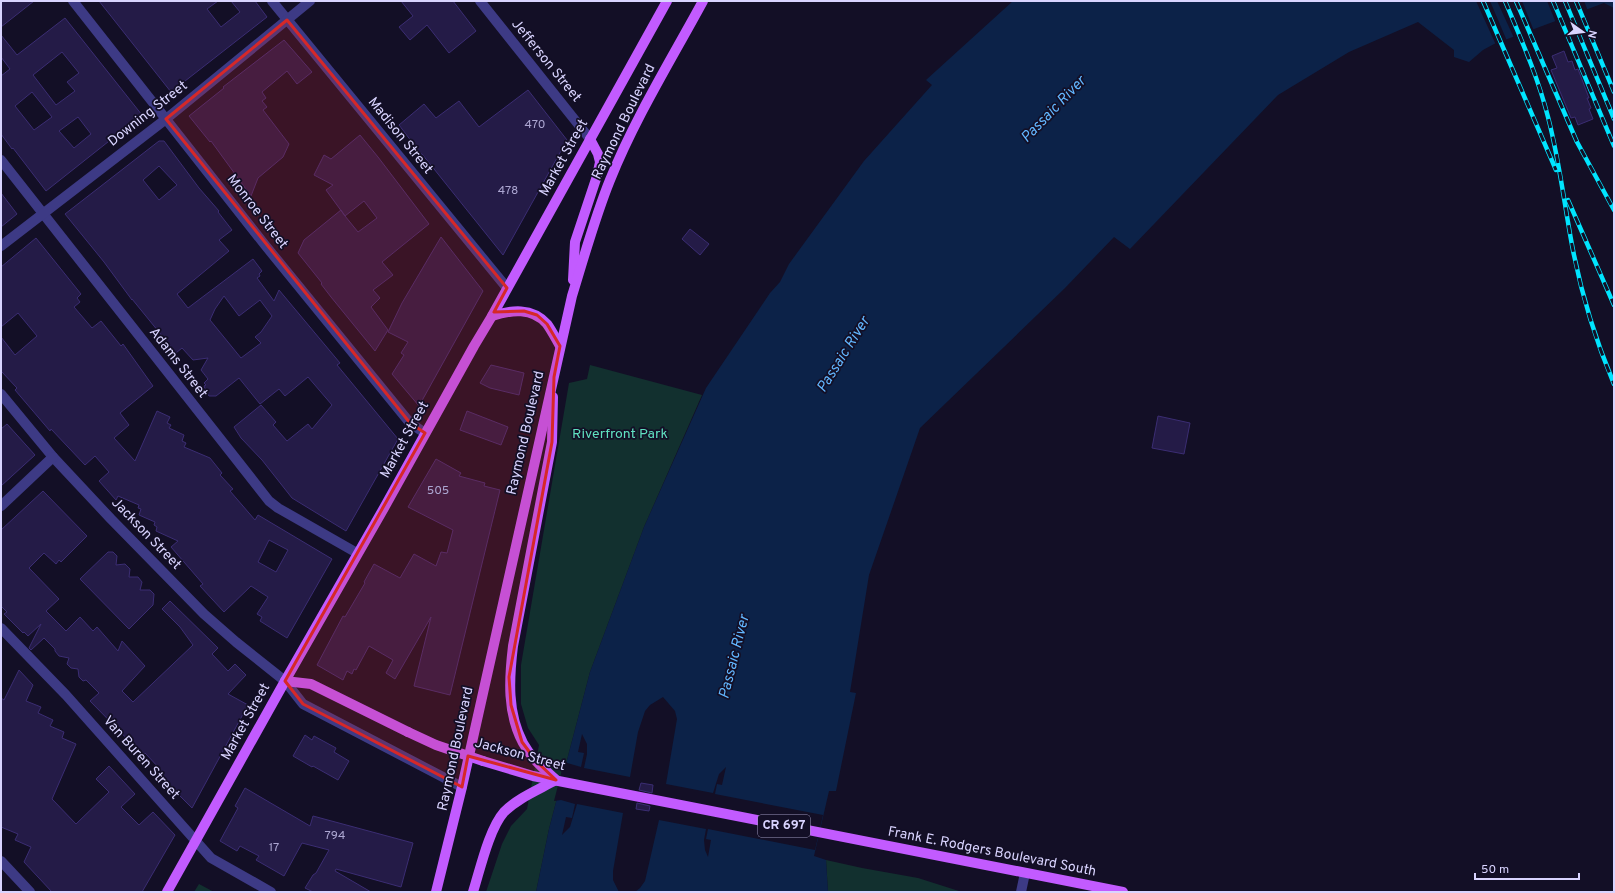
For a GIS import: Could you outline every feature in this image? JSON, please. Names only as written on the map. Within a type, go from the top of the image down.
[{"type":"main road","name":"Market Street","points":[[167,892],[492,316],[667,1]]},
{"type":"main road","name":"Raymond Boulevard","points":[[436,892],[462,787],[572,296],[595,221],[618,163],[650,97],[703,1]]},
{"type":"main road","points":[[572,296],[575,242],[597,176],[600,162],[598,154],[590,139]]},
{"type":"main road","points":[[492,316],[505,312],[524,311],[537,316],[547,324],[560,346]]},
{"type":"main road","points":[[473,892],[495,826],[503,813],[514,803],[556,780],[537,762],[524,744],[517,728],[511,705],[509,677],[513,646],[552,442],[554,377]]},
{"type":"main road","name":"Jackson Street","points":[[285,681],[311,684],[436,745],[533,776],[857,840]]},
{"type":"main road","name":"Frank E. Rodgers Boulevard South","points":[[857,840],[1122,892]]},
{"type":"street","name":"Monroe Street","points":[[73,1],[265,246],[410,423],[425,433]]},
{"type":"street","name":"Madison Street","points":[[272,1],[507,288]]},
{"type":"street","name":"Downing Street","points":[[1,246],[166,119],[310,1]]},
{"type":"street","name":"Jefferson Street","points":[[480,1],[590,139]]},
{"type":"street","name":"Adams Street","points":[[1,160],[269,502],[357,553]]},
{"type":"street","name":"Jackson Street","points":[[1,394],[53,457],[204,614],[285,681],[303,704],[462,787]]},
{"type":"street","points":[[1,506],[53,457]]},
{"type":"street","name":"Van Buren Street","points":[[1,628],[66,696],[210,858],[271,892]]},
{"type":"street","points":[[1,861],[30,892]]},
{"type":"street","points":[[1021,892],[1024,873]]},
{"type":"highlighted area","points":[[287,20],[507,288],[494,312],[524,311],[537,315],[547,324],[560,346],[554,377],[552,442],[509,677],[511,705],[522,742],[537,762],[556,780],[468,756],[462,787],[303,704],[285,681],[425,433],[410,423],[166,119]]},
{"type":"green space","name":"Riverfront Park","points":[[590,365],[702,395],[644,527],[590,672],[549,829],[536,892],[486,892],[502,844],[511,826],[527,809],[539,745],[528,728],[521,704],[521,665],[569,383],[587,379]]},
{"type":"green space","points":[[826,860],[918,878],[962,892],[828,892]]},
{"type":"green space","points":[[199,884],[214,892],[194,892]]},
{"type":"water","name":"Passaic River","points":[[1013,1],[1614,1],[1614,8],[1604,3],[1494,44],[1483,50],[1469,62],[1454,57],[1454,50],[1418,22],[1349,52],[1278,95],[1130,249],[1114,237],[1065,288],[920,428],[869,575],[850,692],[856,693],[836,791],[829,791],[814,856],[826,860],[828,892],[536,892],[549,829],[590,672],[644,527],[706,388],[770,293],[780,282],[789,264],[864,161],[932,85],[926,80]]},
{"type":"pier","points":[[1476,1],[1490,1],[1507,41],[1496,45]]},
{"type":"pier","points":[[1497,1],[1522,1],[1534,31],[1514,38]]},
{"type":"pier","points":[[1547,1],[1584,1],[1588,11],[1556,23]]},
{"type":"pier","points":[[663,697],[675,711],[677,719],[666,784],[713,793],[719,774],[726,767],[722,785],[717,784],[715,794],[823,815],[815,850],[708,829],[706,839],[711,840],[708,857],[705,850],[704,840],[706,829],[659,820],[645,881],[635,892],[619,892],[613,880],[613,871],[623,813],[577,804],[570,827],[562,835],[566,817],[572,818],[575,804],[561,800],[554,801],[564,762],[581,767],[584,753],[578,752],[582,734],[587,744],[587,754],[584,768],[630,777],[638,732],[645,711],[650,705]]},
{"type":"building","points":[[1,1],[34,1],[1,27]]},
{"type":"building","points":[[99,1],[218,1],[207,9],[221,27],[240,12],[231,1],[255,1],[267,17],[171,92]]},
{"type":"building","points":[[401,1],[453,1],[476,31],[449,53],[427,25],[410,40],[399,27],[413,16]]},
{"type":"building","points":[[65,18],[142,115],[46,191],[1,134],[1,76],[10,69],[1,57],[1,35],[17,55]],"holes":[[[62,52],[79,73],[67,82],[75,91],[56,105],[33,75]],[[32,92],[52,117],[34,130],[15,106]],[[78,117],[91,134],[74,148],[59,131]]]},
{"type":"building","points":[[284,40],[312,72],[297,84],[287,71],[262,92],[266,98],[262,101],[267,107],[263,110],[289,144],[283,157],[258,178],[251,196],[211,141],[210,142],[189,116],[224,88],[223,87]]},
{"type":"building","points":[[1564,51],[1568,62],[1572,61],[1575,70],[1578,69],[1589,98],[1587,98],[1591,108],[1589,109],[1593,119],[1578,125],[1575,117],[1571,118],[1551,70],[1557,68],[1552,56]]},
{"type":"building","points":[[528,90],[567,140],[503,255],[399,125],[424,104],[436,118],[459,101],[479,127]]},
{"type":"building","points":[[360,135],[429,224],[382,262],[393,275],[373,290],[380,298],[371,307],[388,330],[375,351],[331,297],[321,284],[322,283],[298,253],[304,240],[341,210],[326,190],[333,185],[314,175],[324,155],[331,159]],"holes":[[[364,201],[377,218],[358,232],[345,216]]]},
{"type":"building","points":[[159,141],[164,141],[199,188],[219,211],[218,212],[232,230],[219,240],[229,251],[177,294],[188,308],[253,259],[262,271],[259,274],[260,276],[257,278],[274,301],[279,290],[340,363],[337,365],[398,439],[346,531],[292,498],[262,460],[241,438],[234,427],[261,405],[276,422],[273,425],[287,441],[308,424],[312,429],[332,405],[308,377],[285,396],[279,389],[260,404],[239,378],[216,396],[209,396],[204,386],[206,385],[204,383],[208,379],[201,370],[208,358],[193,360],[182,348],[176,353],[132,300],[104,262],[65,214]],"holes":[[[159,166],[177,185],[159,200],[143,180]],[[224,296],[239,316],[260,300],[272,316],[261,332],[255,337],[261,343],[241,358],[210,320],[215,309]]]},
{"type":"building","points":[[1,193],[17,214],[1,227]]},
{"type":"building","points":[[690,229],[709,244],[700,255],[682,239]]},
{"type":"building","points":[[441,237],[483,291],[419,406],[392,374],[404,355],[401,353],[408,342],[388,332],[402,303]]},
{"type":"building","points":[[36,238],[81,294],[77,298],[80,302],[74,307],[92,328],[101,321],[121,346],[123,344],[153,386],[120,413],[129,425],[114,438],[135,461],[157,411],[170,417],[167,423],[171,425],[169,428],[184,435],[182,441],[186,443],[184,447],[210,458],[222,473],[220,475],[233,489],[230,491],[255,520],[258,515],[332,559],[287,638],[260,621],[262,617],[257,614],[268,597],[251,586],[224,612],[200,586],[203,584],[171,547],[178,541],[156,531],[157,527],[154,525],[155,522],[139,515],[141,509],[138,508],[139,505],[118,496],[116,500],[99,481],[109,472],[95,456],[85,465],[51,429],[50,431],[15,390],[17,388],[1,371],[1,337],[15,355],[37,336],[18,313],[1,327],[1,267]],"holes":[[[269,540],[288,550],[276,572],[258,562]]]},
{"type":"building","points":[[491,365],[524,373],[519,395],[490,388],[480,383]]},
{"type":"building","points":[[467,411],[508,427],[501,445],[460,430]]},
{"type":"building","points":[[1158,416],[1190,423],[1184,454],[1152,448]]},
{"type":"building","points":[[7,424],[35,455],[1,486],[1,429]]},
{"type":"building","points":[[436,459],[461,473],[459,476],[485,483],[484,486],[500,490],[450,695],[414,686],[431,617],[395,679],[386,673],[393,660],[369,646],[356,670],[354,669],[352,674],[347,671],[343,680],[317,665],[343,616],[345,617],[365,583],[364,582],[374,564],[400,578],[414,554],[436,566],[441,552],[447,553],[453,530],[408,507]]},
{"type":"building","points":[[43,491],[87,536],[61,562],[59,560],[56,564],[44,553],[29,568],[59,599],[46,611],[66,631],[80,617],[93,631],[97,627],[118,651],[122,641],[145,666],[122,691],[133,702],[193,645],[180,627],[162,609],[170,601],[218,648],[212,654],[228,671],[235,664],[246,675],[228,694],[248,705],[192,808],[160,776],[162,775],[158,771],[160,769],[145,753],[143,755],[90,701],[99,693],[86,680],[83,681],[79,677],[78,669],[71,668],[67,664],[69,658],[59,656],[55,649],[44,638],[31,650],[29,648],[41,624],[28,636],[4,614],[7,612],[1,606],[1,530]]},
{"type":"building","points":[[108,552],[113,552],[117,556],[116,565],[125,564],[130,569],[129,577],[138,577],[142,582],[140,590],[150,590],[154,594],[153,605],[129,629],[80,579]]},
{"type":"building","points":[[19,670],[33,685],[26,701],[41,707],[38,713],[53,720],[50,726],[64,732],[62,738],[76,744],[52,799],[76,824],[109,792],[96,779],[109,766],[135,794],[121,807],[139,825],[153,812],[175,835],[142,892],[52,892],[24,862],[31,847],[15,840],[18,834],[1,827],[1,698],[4,700]]},
{"type":"building","points":[[305,735],[312,740],[314,736],[336,748],[334,752],[349,761],[338,780],[293,756]]},
{"type":"building","points":[[641,783],[653,785],[652,793],[639,790]]},
{"type":"building","points":[[245,788],[310,826],[313,816],[413,843],[401,887],[336,869],[335,871],[371,892],[313,892],[305,888],[313,875],[316,873],[329,850],[302,843],[284,876],[256,860],[259,856],[240,846],[237,851],[220,841],[238,808],[235,806]]},
{"type":"building","points":[[637,803],[650,806],[649,811],[636,809]]},
{"type":"railway","points":[[1483,1],[1556,170]]},
{"type":"railway","points":[[1505,1],[1529,58],[1544,102],[1552,133],[1572,245],[1584,298],[1614,384]]},
{"type":"railway","points":[[1516,1],[1577,142],[1614,210]]},
{"type":"railway","points":[[1553,1],[1614,146]]},
{"type":"railway","points":[[1565,1],[1614,119]]},
{"type":"railway","points":[[1576,1],[1614,92]]},
{"type":"railway","points":[[1568,200],[1614,305]]}]
